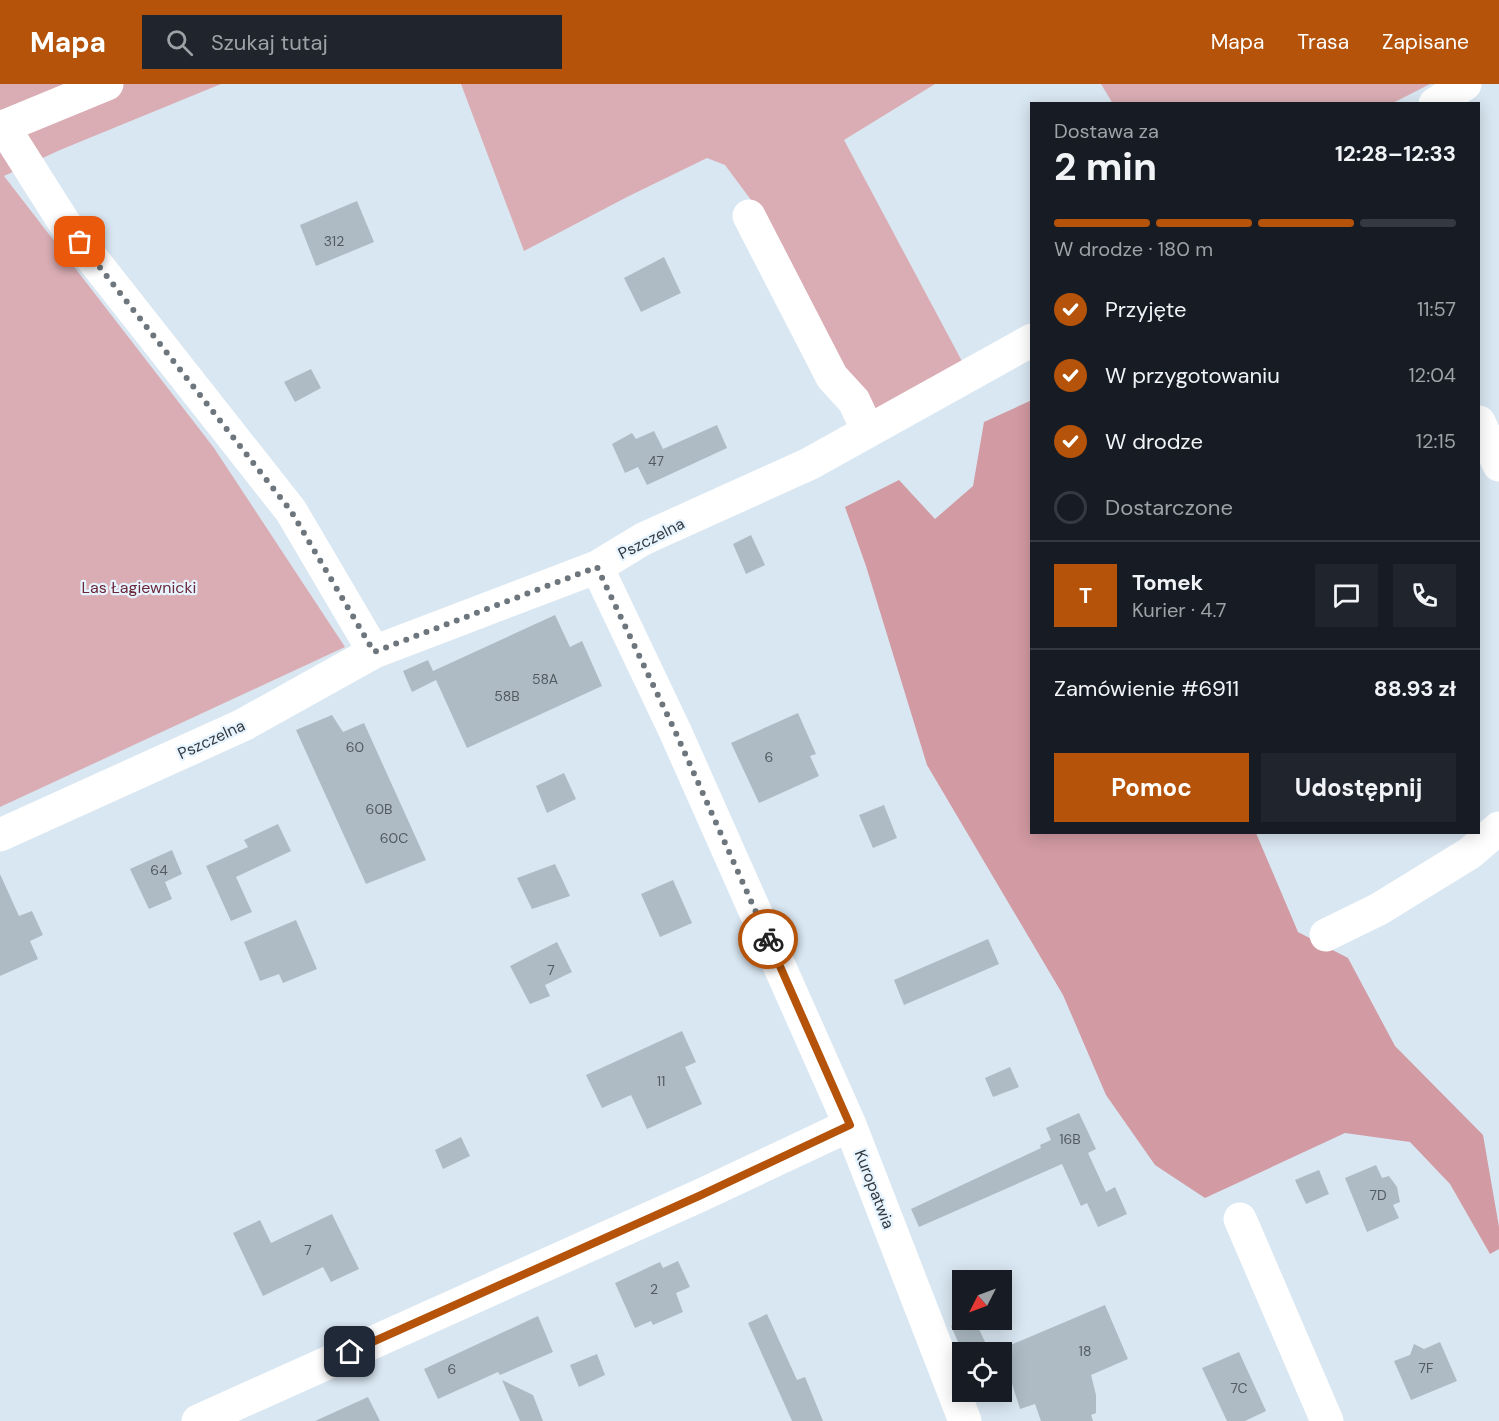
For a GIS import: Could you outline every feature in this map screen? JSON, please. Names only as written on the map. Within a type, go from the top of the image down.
[{"type":"street","points":[[107,84],[1,127],[65,224],[291,511],[374,652]]},
{"type":"street","points":[[1438,102],[1465,84]]},
{"type":"street","points":[[749,216],[832,377],[854,401],[868,431]]},
{"type":"street","name":"Pszczelna","points":[[0,835],[243,725],[374,652],[597,567],[643,539],[809,464],[1030,341]]},
{"type":"street","points":[[1480,424],[1499,465]]},
{"type":"street","name":"Kuropatwia","points":[[597,567],[675,731],[850,1125],[965,1421]]},
{"type":"street","points":[[1326,935],[1379,909],[1470,853],[1499,828]]},
{"type":"street","points":[[198,1421],[699,1196],[850,1125]]},
{"type":"street","points":[[1240,1220],[1327,1421]]},
{"type":"green space","name":"Las Łagiewnicki","points":[[0,84],[221,84],[60,150],[4,176],[214,448],[345,647],[0,807]]},
{"type":"green space","points":[[461,84],[935,84],[844,140],[964,365],[873,414],[860,400],[754,204],[725,165],[707,158],[524,251]]},
{"type":"green space","points":[[1101,84],[1430,84],[1395,102],[1112,102]]},
{"type":"shaded area","points":[[1030,401],[1030,834],[1256,834],[1298,932],[1348,958],[1395,1046],[1483,1135],[1499,1227],[1499,1249],[1490,1254],[1450,1184],[1410,1142],[1345,1133],[1205,1198],[1155,1165],[1106,1095],[1063,995],[927,765],[866,566],[845,507],[899,480],[935,519],[973,486],[984,422]]},
{"type":"building","points":[[357,201],[374,242],[316,266],[300,225]]},
{"type":"building","points":[[664,257],[681,293],[641,312],[624,278]]},
{"type":"building","points":[[311,369],[321,388],[295,402],[284,382]]},
{"type":"building","points":[[717,425],[727,448],[647,485],[638,467],[625,473],[612,444],[632,433],[636,439],[654,431],[663,449]]},
{"type":"building","points":[[751,535],[765,565],[746,574],[733,544]]},
{"type":"building","points":[[555,615],[570,647],[582,641],[602,686],[467,748],[436,680],[412,692],[403,671],[428,660],[433,671]]},
{"type":"building","points":[[798,713],[816,754],[810,756],[819,776],[759,803],[731,743]]},
{"type":"building","points":[[332,715],[343,732],[364,723],[426,860],[366,884],[296,730]]},
{"type":"building","points":[[564,773],[576,799],[547,813],[536,786]]},
{"type":"building","points":[[884,805],[897,838],[873,848],[859,815]]},
{"type":"building","points":[[278,824],[291,851],[236,877],[252,912],[231,921],[206,866],[248,847],[244,840]]},
{"type":"building","points":[[172,850],[182,874],[165,882],[172,899],[149,909],[130,869]]},
{"type":"building","points":[[555,864],[570,896],[532,909],[517,878]]},
{"type":"building","points":[[0,874],[19,916],[32,911],[43,935],[30,941],[38,959],[0,976]]},
{"type":"building","points":[[673,880],[692,923],[660,937],[641,894]]},
{"type":"building","points":[[296,920],[317,969],[283,983],[279,974],[260,981],[244,942]]},
{"type":"building","points":[[988,939],[999,964],[904,1005],[894,980]]},
{"type":"building","points":[[557,942],[572,972],[545,985],[550,996],[530,1004],[510,966]]},
{"type":"building","points":[[682,1031],[696,1062],[685,1067],[702,1104],[647,1129],[631,1095],[602,1108],[586,1075]]},
{"type":"building","points":[[1010,1067],[1019,1087],[993,1097],[985,1078]]},
{"type":"building","points":[[1079,1113],[1096,1149],[1088,1153],[1106,1192],[1115,1187],[1127,1214],[1098,1227],[1087,1203],[1081,1206],[1062,1164],[919,1227],[911,1209],[1041,1148],[1040,1145],[1051,1140],[1046,1128]]},
{"type":"building","points":[[461,1137],[470,1156],[443,1169],[435,1150]]},
{"type":"building","points":[[1376,1165],[1382,1178],[1389,1176],[1397,1187],[1400,1202],[1393,1205],[1399,1218],[1367,1232],[1345,1178]]},
{"type":"building","points":[[1319,1170],[1329,1194],[1306,1204],[1295,1180]]},
{"type":"building","points":[[332,1214],[359,1269],[331,1282],[323,1267],[263,1296],[233,1233],[260,1220],[271,1243]]},
{"type":"building","points":[[678,1261],[690,1287],[676,1293],[683,1312],[653,1325],[651,1321],[635,1328],[615,1283],[660,1262],[663,1268]]},
{"type":"building","points":[[1105,1305],[1128,1359],[1091,1375],[1096,1395],[1096,1413],[1091,1415],[1093,1421],[1041,1421],[1035,1404],[1020,1409],[1012,1384],[1012,1344]]},
{"type":"building","points":[[767,1314],[797,1380],[805,1377],[823,1421],[792,1421],[748,1323]]},
{"type":"building","points":[[538,1316],[553,1352],[500,1375],[498,1372],[438,1399],[424,1369]]},
{"type":"building","points":[[953,1330],[980,1330],[985,1342],[958,1342]]},
{"type":"building","points":[[1440,1342],[1457,1381],[1411,1400],[1394,1361],[1410,1355],[1414,1344],[1424,1349]]},
{"type":"building","points":[[1239,1352],[1266,1411],[1245,1421],[1227,1421],[1202,1368]]},
{"type":"building","points":[[597,1354],[605,1375],[579,1387],[570,1365]]},
{"type":"building","points":[[502,1380],[533,1395],[543,1421],[520,1421]]},
{"type":"building","points":[[368,1397],[380,1421],[315,1421]]},
{"type":"way so far","points":[[80,242],[291,511],[374,652],[597,567],[675,731],[768,939]]},
{"type":"route","points":[[350,1352],[699,1196],[850,1125],[768,939]]}]
